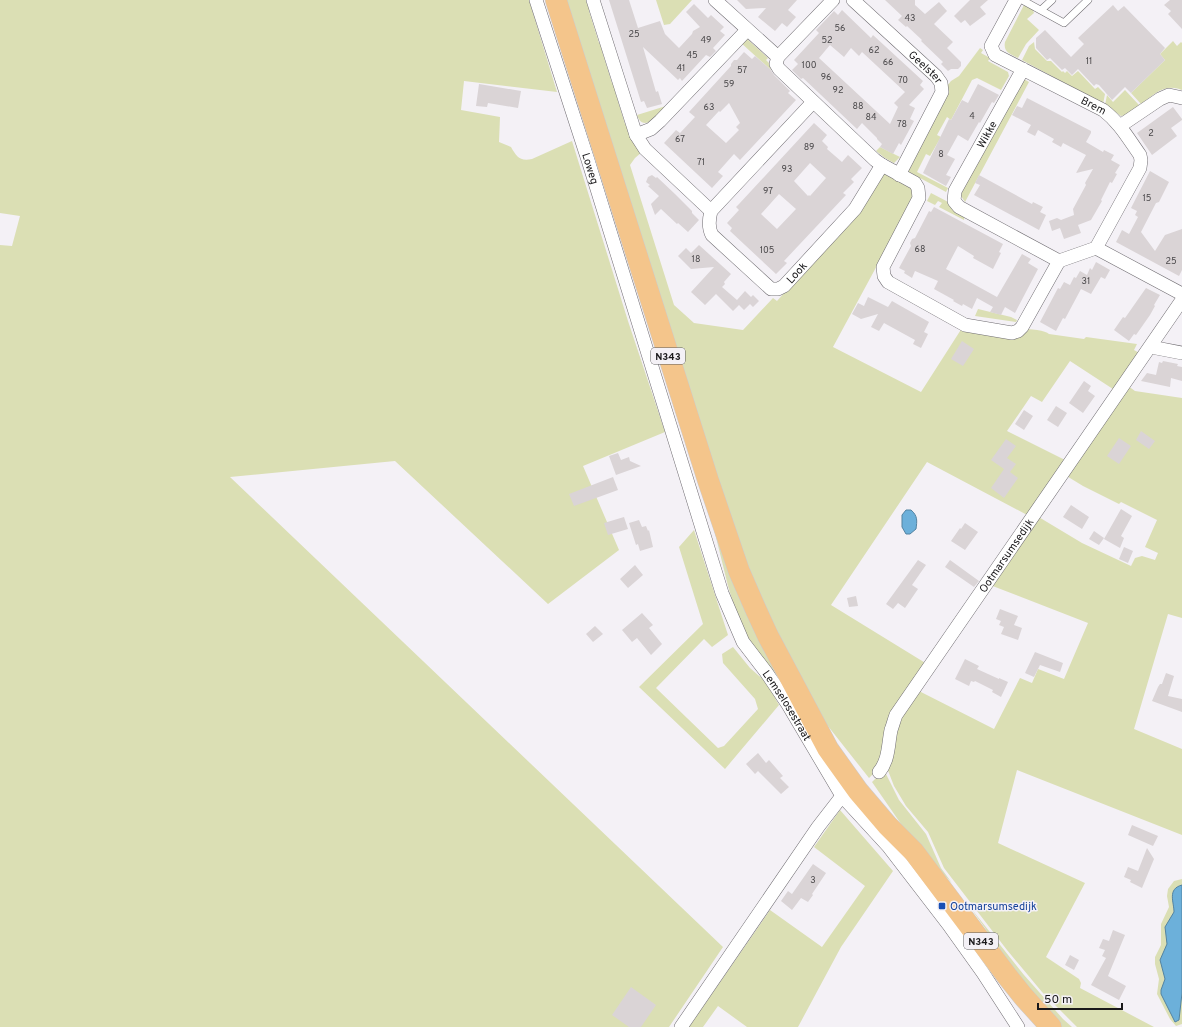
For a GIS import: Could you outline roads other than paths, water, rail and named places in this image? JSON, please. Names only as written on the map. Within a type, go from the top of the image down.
[{"type":"main road","name":"N343","points":[[556,0],[680,393],[737,565],[768,636],[804,702],[816,729],[828,749],[887,825],[914,852],[1011,981],[1051,1027]]},
{"type":"street","name":"Loweg","points":[[536,0],[643,338]]},
{"type":"street","points":[[593,0],[636,135],[645,149],[711,211],[813,102]]},
{"type":"street","points":[[715,0],[778,57]]},
{"type":"street","points":[[833,0],[778,57],[776,64],[778,69],[882,165],[915,183],[918,188],[919,198],[883,267],[884,276],[888,282],[965,325],[1012,333],[1018,331],[1022,327],[1059,261],[1096,248],[1182,294]]},
{"type":"street","name":"Geelster","points":[[853,0],[936,76],[941,84],[942,92],[899,175]]},
{"type":"street","name":"Brem","points":[[1016,0],[991,46],[995,54],[1103,110],[1120,126],[1140,155],[1140,168],[1096,248]]},
{"type":"street","points":[[636,135],[651,129],[656,125],[747,30]]},
{"type":"street","name":"Wikke","points":[[1023,69],[955,191],[954,201],[959,207],[1059,261]]},
{"type":"street","points":[[1120,126],[1160,99],[1169,95],[1182,98]]},
{"type":"street","name":"Look","points":[[711,211],[709,218],[710,231],[712,235],[771,289],[778,289],[784,286],[852,213],[882,165]]},
{"type":"street","name":"Ootmarsumsedijk","points":[[879,772],[887,759],[891,730],[896,715],[1182,300]]},
{"type":"street","name":"Lemselosestraat","points":[[643,338],[722,593],[737,631],[743,642],[787,703],[842,796],[888,846],[944,919],[983,973],[1018,1027]]},
{"type":"street","points":[[1151,346],[1182,353]]},
{"type":"street","points":[[681,1027],[818,827],[842,796]]},
{"type":"lane","points":[[1022,0],[1064,23],[1088,0]]},
{"type":"lane","points":[[1042,10],[1052,0]]},
{"type":"water","points":[[906,510],[911,510],[915,514],[917,524],[916,529],[910,534],[906,534],[902,527],[902,515]]},
{"type":"water","points":[[1182,885],[1182,993],[1179,1020],[1175,1022],[1161,994],[1165,979],[1160,960],[1167,944],[1165,927],[1174,912],[1172,896],[1174,890]]},
{"type":"place","name":"Ootmarsumsedijk","points":[[942,906]]}]
